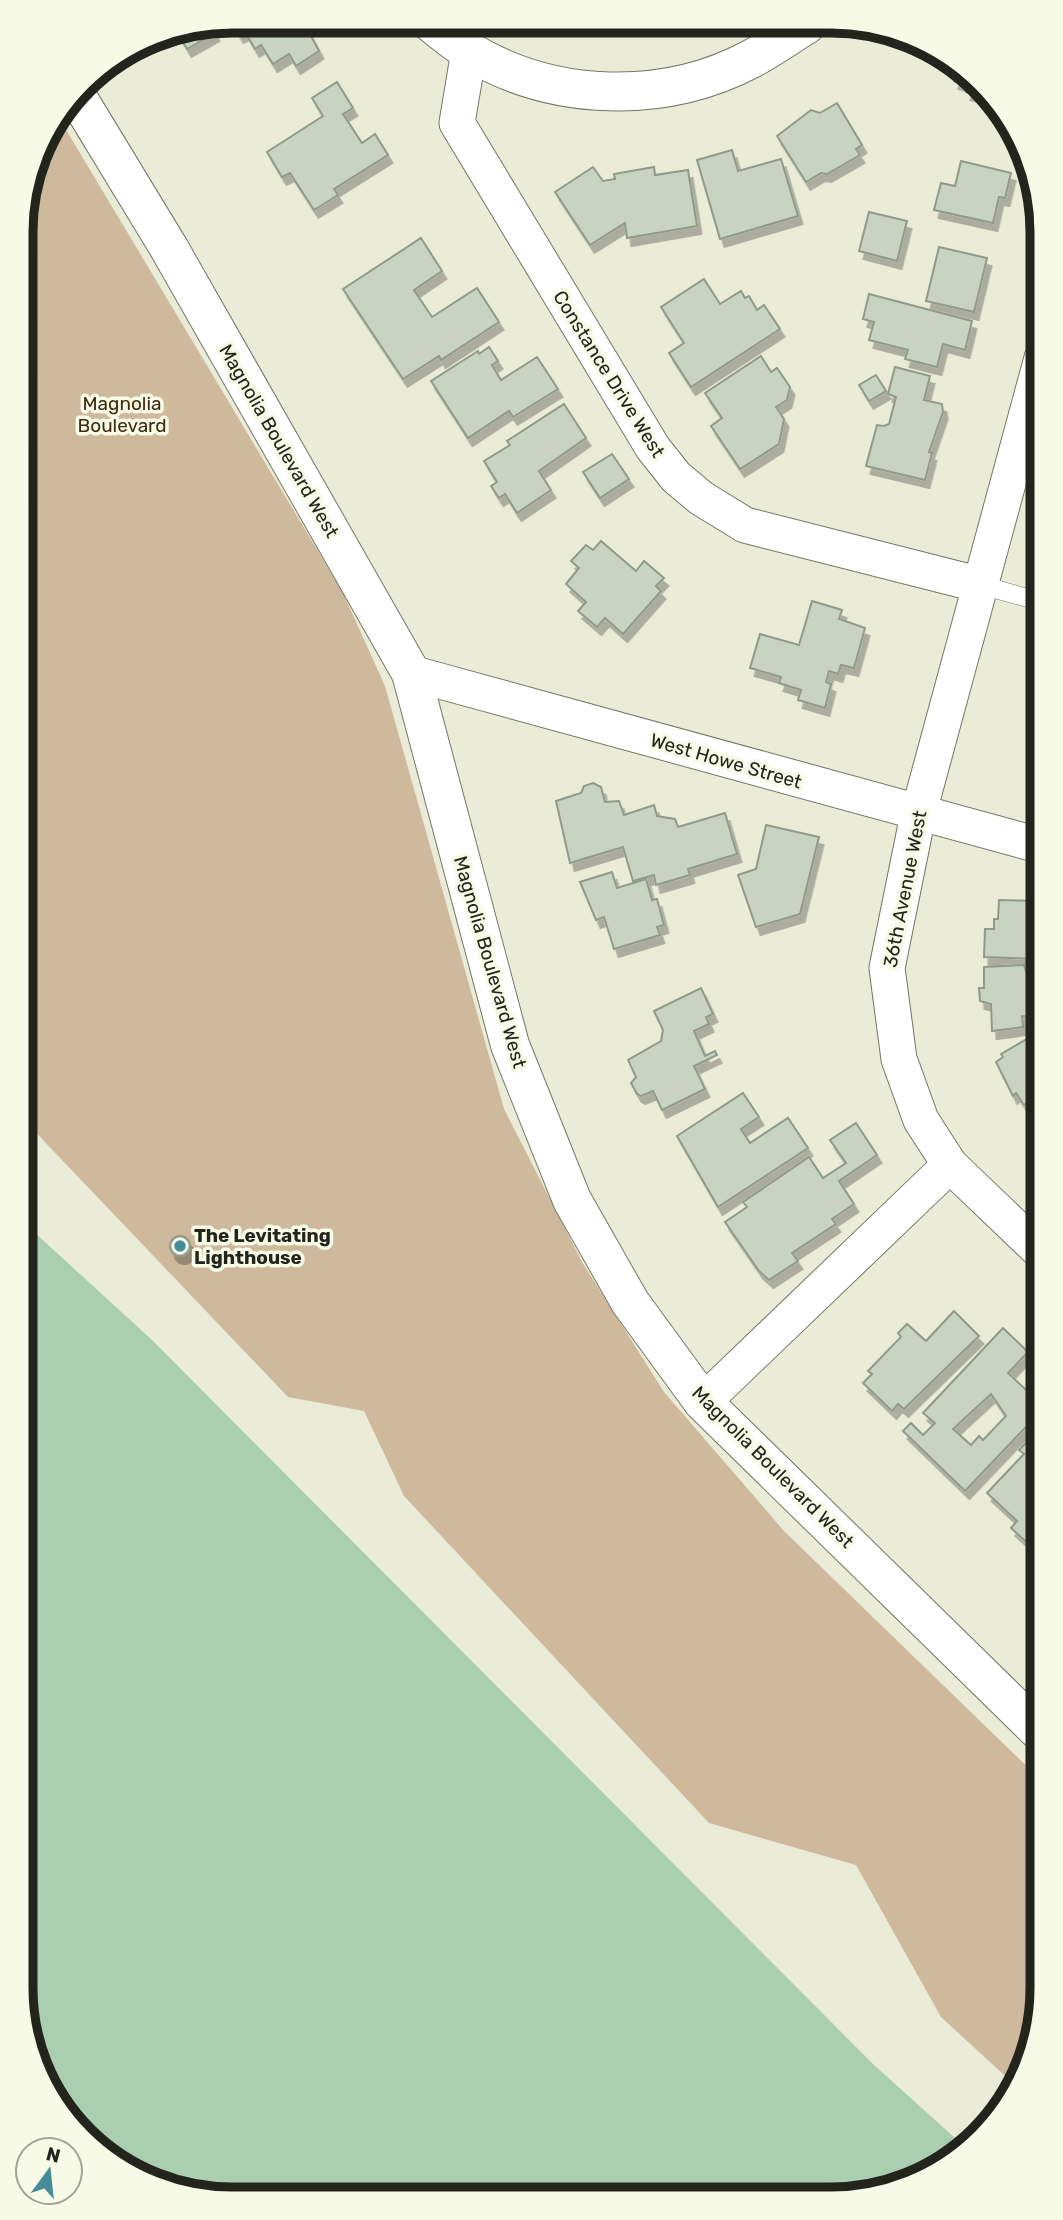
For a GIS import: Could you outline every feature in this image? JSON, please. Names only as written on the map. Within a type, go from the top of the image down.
[{"type":"street","points":[[444,33],[468,51],[512,73],[560,86],[608,92],[658,89],[705,78],[751,59],[792,33]]},
{"type":"street","name":"Constance Drive West","points":[[468,51],[457,123],[653,449],[676,477],[701,499],[745,525],[981,585]]},
{"type":"street","name":"Magnolia Boulevard West","points":[[81,103],[169,248],[411,673],[510,1045],[566,1187],[630,1302],[704,1402],[1029,1721]]},
{"type":"street","name":"36th Avenue West","points":[[1029,1241],[950,1166],[921,1120],[900,1059],[887,968],[918,815],[1030,403]]},
{"type":"street","name":"West Howe Street","points":[[411,673],[918,815],[1030,843]]},
{"type":"street","points":[[704,1402],[950,1166]]},
{"type":"lane","points":[[981,585],[1030,599]]},
{"type":"green space","name":"Magnolia Boulevard","points":[[64,127],[343,593],[385,686],[504,1109],[582,1262],[664,1392],[784,1531],[1029,1769],[1029,2000],[1019,2052],[1008,2078],[941,2017],[856,1865],[709,1823],[404,1496],[364,1411],[288,1397],[33,1130],[34,220],[40,181],[48,156]]},
{"type":"shaded area","points":[[33,1231],[152,1340],[874,2065],[958,2141],[919,2166],[895,2176],[843,2186],[233,2187],[181,2180],[156,2172],[122,2153],[101,2137],[83,2119],[54,2076],[37,2026],[33,1987]]},
{"type":"building","points":[[246,33],[309,33],[319,51],[296,66],[289,54],[273,64],[261,45],[255,49]]},
{"type":"building","points":[[212,35],[187,49],[182,40]]},
{"type":"building","points":[[337,82],[353,108],[343,114],[362,143],[375,134],[388,155],[334,189],[338,195],[314,210],[290,173],[282,177],[267,152],[323,116],[312,98]]},
{"type":"building","points":[[837,103],[862,145],[856,149],[860,155],[827,174],[821,173],[806,182],[777,136],[811,110],[820,113]]},
{"type":"building","points":[[732,150],[738,171],[781,159],[798,216],[720,239],[697,160]]},
{"type":"building","points":[[961,161],[1011,173],[1005,198],[999,197],[993,223],[934,210],[941,183],[955,186]]},
{"type":"building","points":[[593,167],[603,181],[615,179],[614,174],[654,167],[655,175],[688,170],[697,226],[627,238],[625,223],[590,245],[555,192]]},
{"type":"building","points":[[869,212],[907,221],[897,261],[859,251]]},
{"type":"building","points":[[421,238],[442,271],[414,290],[432,317],[477,288],[499,322],[441,360],[439,356],[403,379],[343,289]]},
{"type":"building","points":[[939,247],[987,258],[974,312],[926,301]]},
{"type":"building","points":[[704,279],[720,304],[741,291],[745,298],[749,296],[757,310],[764,305],[780,329],[691,387],[669,353],[684,343],[661,307]]},
{"type":"building","points":[[869,294],[972,321],[965,350],[943,344],[937,367],[905,359],[908,350],[869,340],[874,322],[863,319]]},
{"type":"building","points":[[489,347],[498,361],[492,365],[501,380],[537,357],[558,389],[513,417],[509,411],[468,438],[431,381],[478,351],[479,354]]},
{"type":"building","points":[[761,356],[771,372],[777,368],[790,387],[787,400],[776,407],[784,419],[779,444],[740,469],[711,426],[722,418],[705,393]]},
{"type":"building","points":[[895,367],[930,376],[924,400],[942,404],[943,412],[929,452],[932,453],[925,480],[866,466],[877,425],[889,424],[896,397],[888,394]]},
{"type":"building","points":[[876,375],[886,391],[869,401],[859,385]]},
{"type":"building","points":[[564,404],[586,438],[539,471],[551,490],[517,513],[505,494],[499,498],[491,486],[497,482],[484,461],[510,445],[507,441]]},
{"type":"building","points":[[612,454],[629,479],[600,498],[583,472]]},
{"type":"building","points":[[601,541],[636,571],[644,561],[664,578],[656,586],[661,591],[623,634],[605,618],[597,627],[578,611],[586,602],[566,584],[579,568],[571,561],[586,545],[593,550]]},
{"type":"building","points":[[812,601],[842,610],[839,619],[865,628],[854,668],[841,665],[838,674],[829,671],[826,682],[831,684],[825,708],[798,700],[801,690],[779,683],[781,677],[750,668],[760,634],[799,645]]},
{"type":"building","points":[[593,783],[601,787],[605,802],[619,801],[624,815],[654,805],[657,816],[675,819],[678,827],[725,813],[737,854],[688,869],[690,875],[656,885],[654,875],[633,881],[623,847],[570,863],[556,801],[581,793],[584,786]]},
{"type":"building","points":[[766,825],[819,837],[800,914],[756,927],[738,875],[756,869]]},
{"type":"building","points":[[612,872],[617,888],[646,879],[652,900],[657,899],[664,925],[657,927],[660,935],[614,949],[604,917],[596,920],[580,882]]},
{"type":"building","points":[[999,900],[1030,901],[1030,959],[984,957],[985,929],[994,929],[994,919],[998,919]]},
{"type":"building","points":[[1024,965],[1026,972],[1030,972],[1030,1017],[1022,1016],[1023,1027],[992,1031],[991,1004],[980,1001],[979,988],[984,988],[984,967]]},
{"type":"building","points":[[701,988],[713,1014],[706,1017],[709,1024],[694,1031],[705,1056],[715,1051],[717,1055],[694,1066],[705,1089],[662,1110],[653,1091],[641,1096],[637,1094],[631,1083],[636,1077],[628,1060],[661,1041],[663,1030],[654,1011]]},
{"type":"building","points":[[1030,1037],[1030,1101],[1024,1105],[1016,1093],[1013,1096],[996,1062],[1003,1057],[1001,1054]]},
{"type":"building","points":[[743,1093],[759,1117],[741,1129],[750,1143],[788,1118],[808,1148],[718,1207],[677,1136]]},
{"type":"building","points":[[856,1123],[877,1155],[839,1181],[854,1204],[832,1219],[836,1224],[792,1253],[798,1261],[769,1280],[759,1271],[725,1222],[747,1207],[743,1202],[809,1157],[823,1178],[846,1163],[830,1140]]},
{"type":"building","name":"The Levitating Lighthouse","points":[[180,1236],[187,1239],[190,1246],[187,1253],[180,1256],[173,1253],[170,1246],[173,1239]]},
{"type":"building","points":[[954,1311],[979,1336],[904,1409],[898,1404],[892,1411],[863,1383],[872,1374],[868,1371],[901,1337],[898,1333],[907,1324],[926,1341]]},
{"type":"building","points":[[1003,1328],[1028,1352],[1008,1373],[1029,1393],[1029,1423],[965,1491],[903,1431],[911,1423],[923,1435],[935,1423],[923,1413]],"holes":[[[991,1394],[1006,1416],[983,1440],[979,1436],[971,1445],[953,1429]]]},
{"type":"building","points":[[1029,1439],[1029,1545],[1011,1528],[1017,1521],[987,1493],[1024,1454],[1019,1450]]},
{"type":"place","name":"The Levitating Lighthouse","points":[[180,1246]]}]
